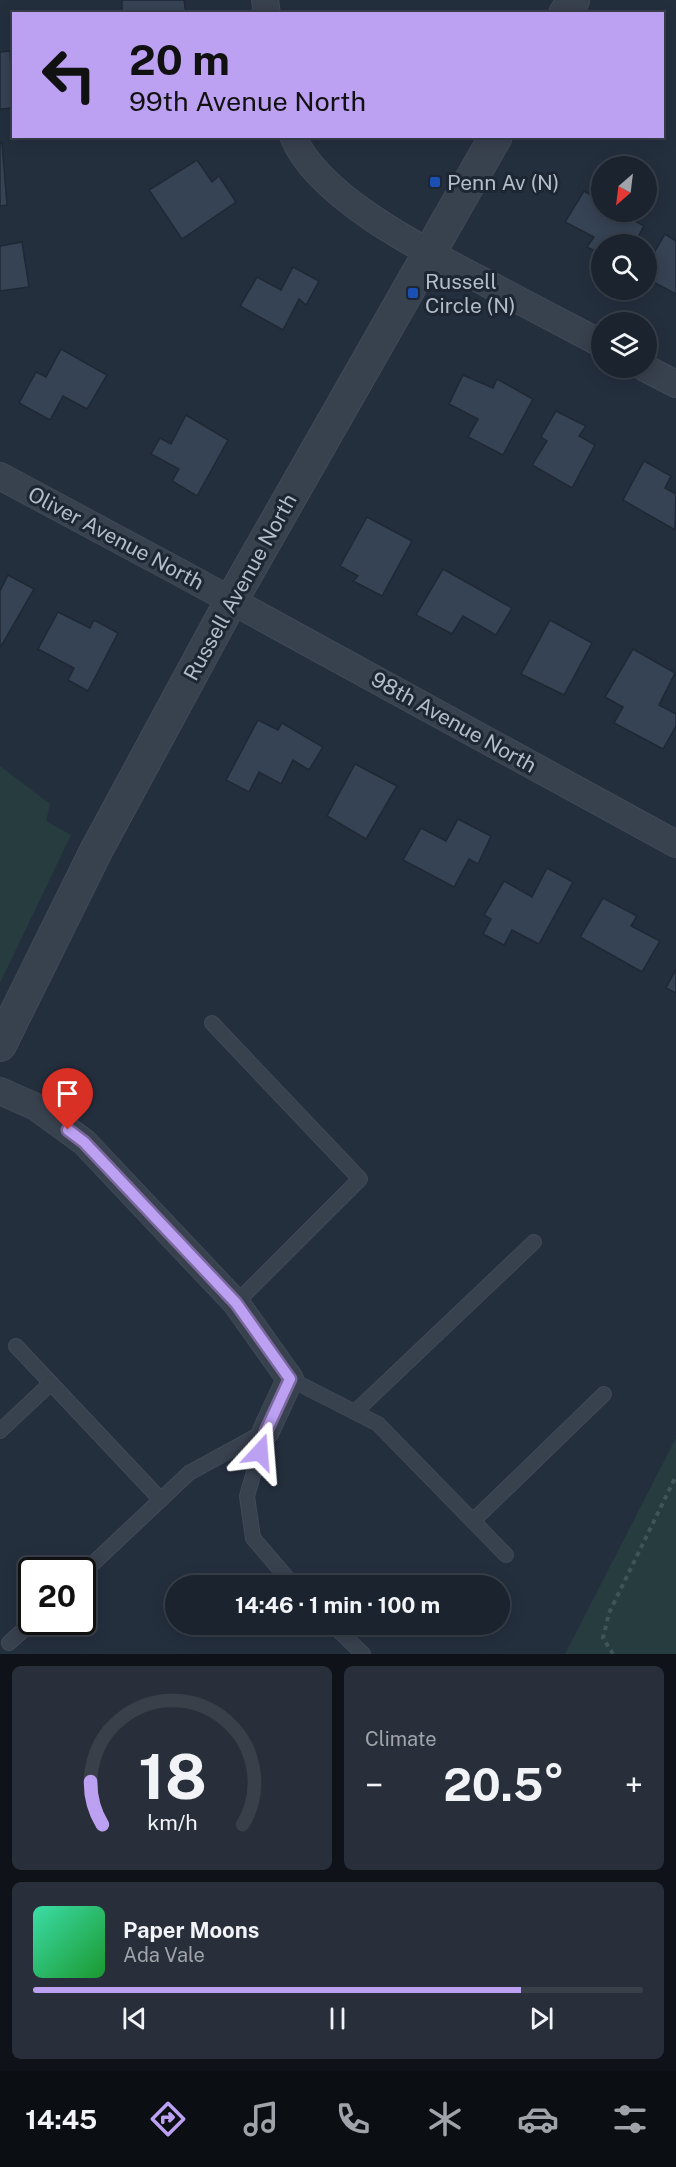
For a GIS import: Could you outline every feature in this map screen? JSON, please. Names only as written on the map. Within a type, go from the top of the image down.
[{"type":"street","points":[[294,138],[320,177],[353,204],[429,253],[591,338]]},
{"type":"street","name":"Russell Avenue North","points":[[0,1045],[96,851],[231,601],[495,138]]},
{"type":"street","points":[[657,374],[676,384]]},
{"type":"street","name":"Oliver Avenue North","points":[[0,476],[231,601]]},
{"type":"street","name":"98th Avenue North","points":[[231,601],[676,844]]},
{"type":"street","points":[[0,1091],[36,1107],[84,1142],[236,1303],[290,1379],[266,1431]]},
{"type":"lane","points":[[212,1023],[360,1179],[236,1303]]},
{"type":"lane","points":[[356,1412],[534,1242]]},
{"type":"lane","points":[[16,1346],[161,1500]]},
{"type":"lane","points":[[290,1379],[378,1424],[506,1555]]},
{"type":"lane","points":[[0,1431],[51,1383]]},
{"type":"lane","points":[[473,1521],[604,1394]]},
{"type":"lane","points":[[96,1561],[189,1473],[266,1431]]},
{"type":"lane","points":[[266,1431],[247,1496],[253,1538],[285,1575]]},
{"type":"lane","points":[[9,1643],[18,1635]]},
{"type":"lane","points":[[343,1635],[363,1654]]},
{"type":"path","points":[[614,1654],[603,1638],[609,1612],[676,1476]]},
{"type":"green space","points":[[0,766],[50,804],[46,821],[71,835],[0,983]]},
{"type":"green space","points":[[676,1438],[676,1654],[565,1654]]},
{"type":"building","points":[[122,0],[184,0],[186,12],[122,12]]},
{"type":"building","points":[[10,51],[12,108],[0,109],[0,52]]},
{"type":"building","points":[[0,143],[2,143],[7,205],[0,206]]},
{"type":"building","points":[[197,160],[212,182],[219,176],[236,202],[182,239],[149,190]]},
{"type":"building","points":[[584,191],[591,195],[591,222],[637,222],[644,226],[640,234],[591,235],[565,222]]},
{"type":"building","points":[[665,234],[676,241],[676,294],[657,284],[657,247]]},
{"type":"building","points":[[22,242],[29,287],[0,291],[0,246]]},
{"type":"building","points":[[293,267],[319,281],[306,305],[299,299],[283,330],[240,306],[257,277],[281,290]]},
{"type":"building","points":[[61,349],[107,375],[87,409],[63,396],[50,420],[19,403],[36,372],[46,377]]},
{"type":"building","points":[[463,375],[493,388],[497,379],[533,399],[503,455],[468,437],[478,419],[449,404]]},
{"type":"building","points":[[556,411],[586,426],[579,436],[595,445],[572,488],[532,465],[547,441],[541,437]]},
{"type":"building","points":[[186,415],[228,440],[197,496],[172,481],[179,469],[151,454],[160,438],[171,444]]},
{"type":"building","points":[[644,461],[671,476],[665,488],[676,494],[675,530],[623,500]]},
{"type":"building","points":[[367,517],[412,541],[382,596],[353,581],[358,576],[340,566]]},
{"type":"building","points":[[443,569],[512,608],[496,635],[463,616],[452,634],[416,615]]},
{"type":"building","points":[[8,575],[34,589],[0,648],[0,591]]},
{"type":"building","points":[[58,612],[90,628],[94,620],[118,633],[88,691],[68,680],[74,668],[38,649]]},
{"type":"building","points":[[550,620],[592,643],[564,695],[521,674]]},
{"type":"building","points":[[633,649],[675,673],[659,705],[676,714],[676,726],[663,749],[614,723],[623,707],[605,697]]},
{"type":"building","points":[[258,720],[278,730],[282,723],[323,747],[309,770],[293,760],[281,784],[259,772],[249,792],[226,780]]},
{"type":"building","points":[[355,764],[397,786],[366,839],[327,816]]},
{"type":"building","points":[[458,819],[491,836],[478,864],[469,859],[454,887],[403,860],[421,828],[446,841]]},
{"type":"building","points":[[547,868],[573,882],[539,944],[512,930],[504,945],[483,934],[491,919],[484,915],[504,881],[532,897]]},
{"type":"building","points":[[603,898],[637,916],[631,926],[660,941],[642,972],[580,937]]},
{"type":"building","points":[[676,969],[676,993],[666,988]]},
{"type":"place","name":"Penn Av (N)","points":[[435,182]]},
{"type":"place","name":"Russell Circle (N)","points":[[413,293]]},
{"type":"route","points":[[68,1130],[84,1142],[236,1303],[290,1379],[266,1431],[260,1452]]}]
